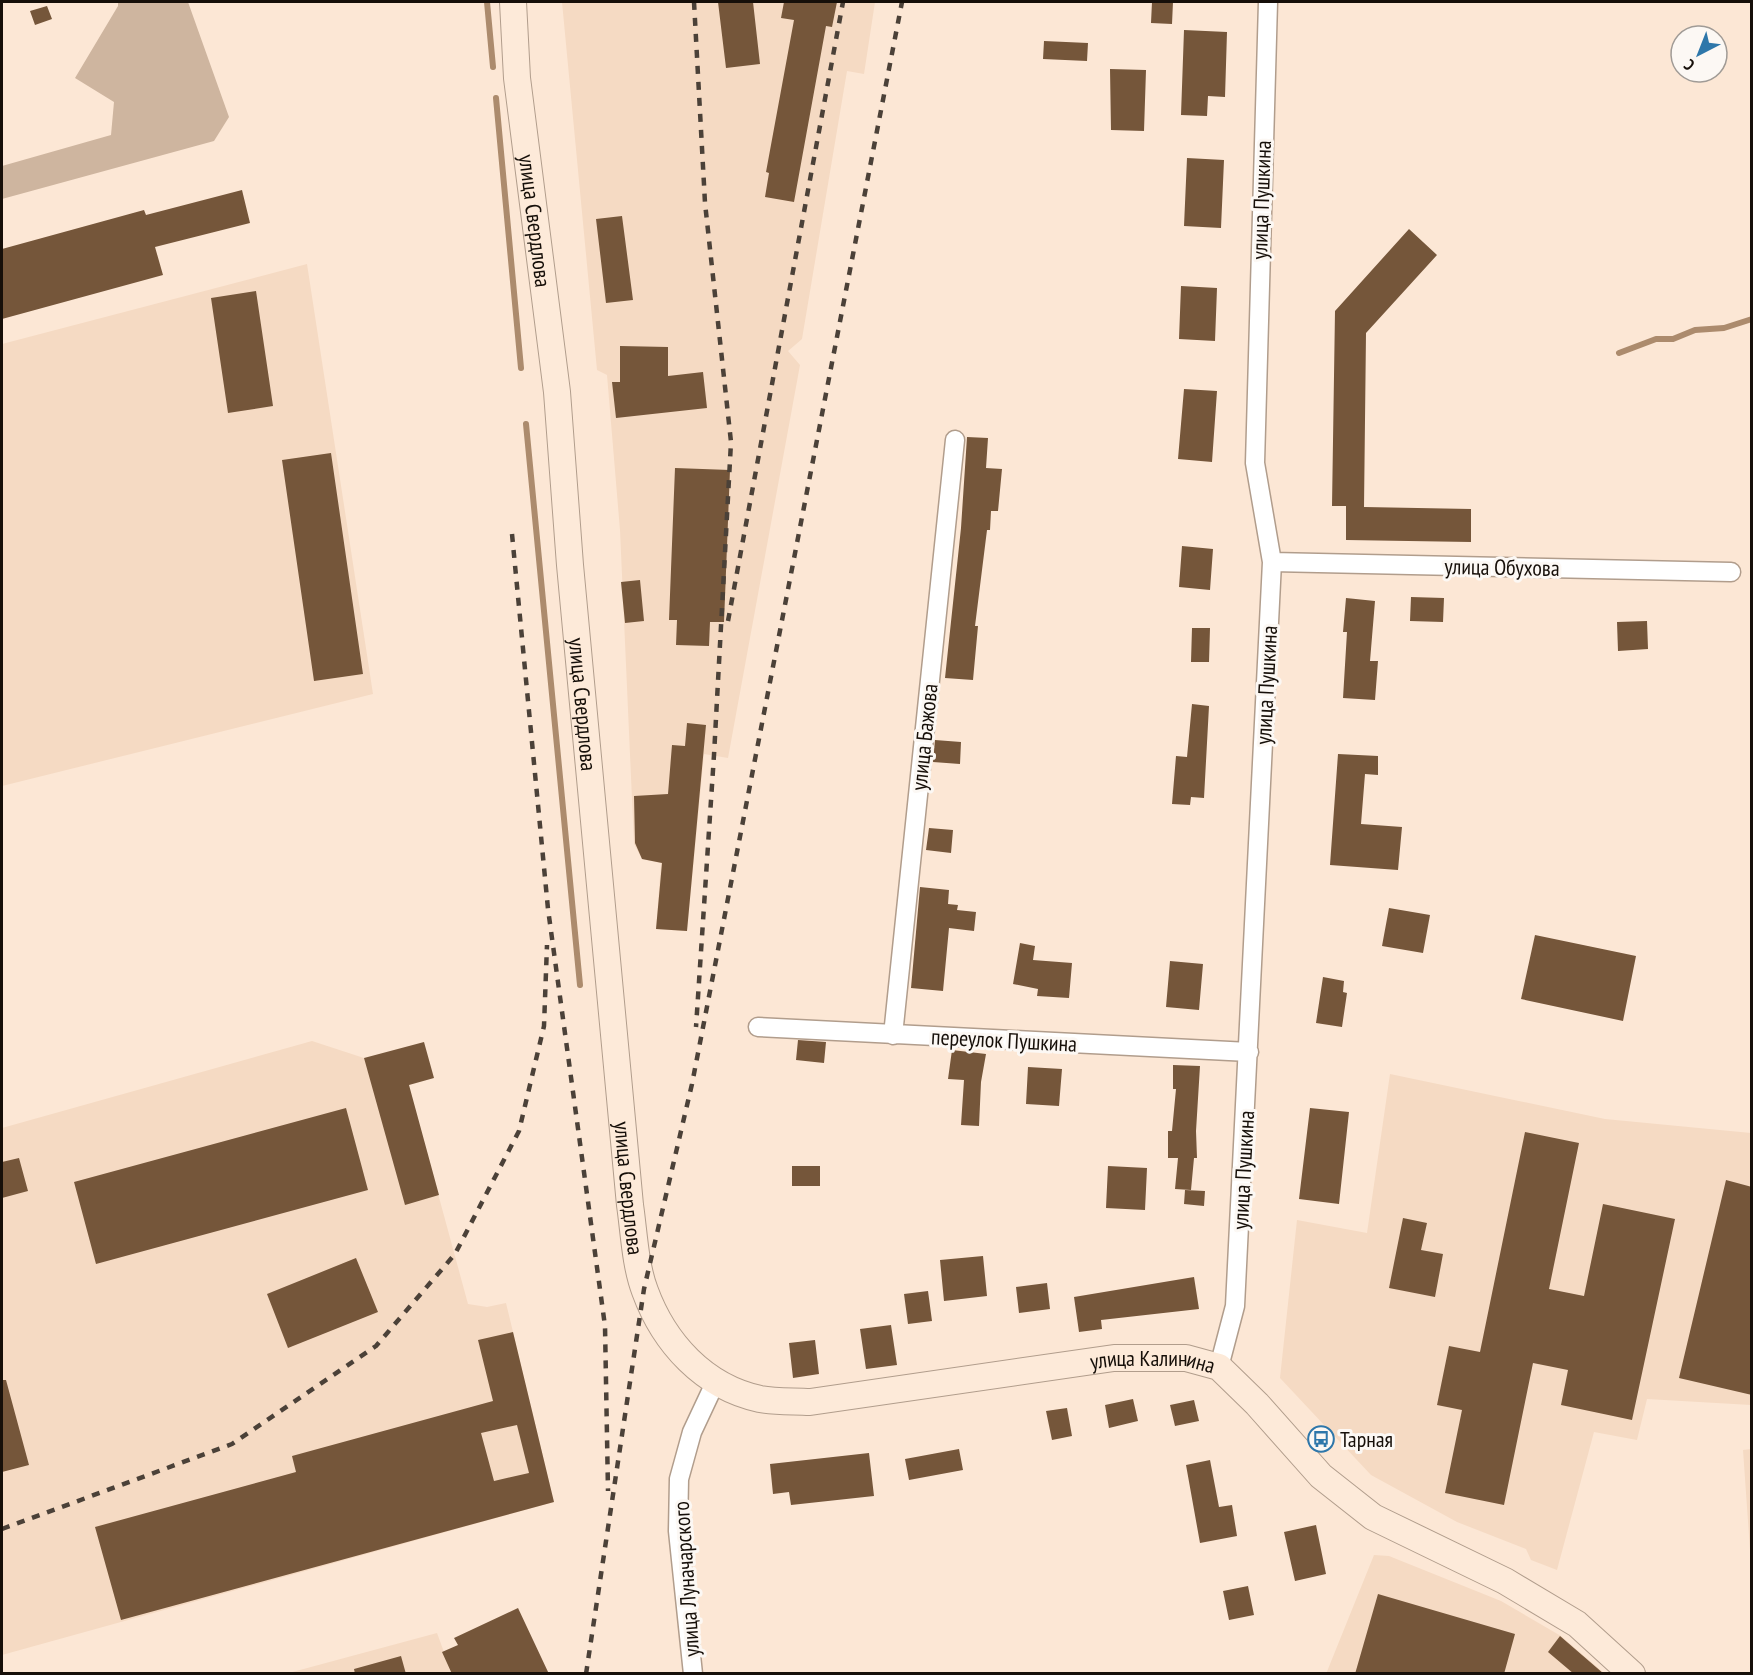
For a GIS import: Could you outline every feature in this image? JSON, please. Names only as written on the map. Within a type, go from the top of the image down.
[{"type":"main road","name":"улица Свердлова","points":[[513,2],[517,78],[556,392],[571,577],[630,1205],[644,1289],[666,1335],[690,1362],[715,1383]]},
{"type":"main road","name":"улица Калинина","points":[[715,1383],[760,1399],[810,1402],[1114,1358],[1186,1358],[1219,1367],[1257,1404],[1322,1476],[1373,1517],[1505,1581],[1577,1624],[1632,1674]]},
{"type":"street","name":"улица Пушкина","points":[[1219,1367],[1235,1306],[1250,1052],[1272,562],[1255,463],[1268,2]]},
{"type":"street","name":"улица Бажова","points":[[893,1035],[955,440]]},
{"type":"street","name":"улица Обухова","points":[[1272,562],[1731,572]]},
{"type":"street","name":"переулок Пушкина","points":[[758,1027],[1250,1052]]},
{"type":"street","name":"улица Луначарского","points":[[693,1674],[678,1531],[679,1479],[692,1432],[715,1383]]},
{"type":"shaded area","points":[[118,2],[188,2],[229,117],[214,141],[2,199],[2,166],[111,135],[114,102],[75,78],[118,6]]},
{"type":"shaded area","points":[[562,2],[875,2],[864,74],[847,71],[802,339],[788,351],[800,365],[728,758],[704,754],[687,931],[656,929],[661,863],[642,859],[634,844],[620,530],[607,375],[597,370]]},
{"type":"shaded area","points":[[307,264],[373,694],[2,786],[2,344]]},
{"type":"shaded area","points":[[312,1041],[364,1058],[403,1065],[468,1304],[487,1307],[506,1303],[554,1502],[2,1655],[2,1128]]},
{"type":"shaded area","points":[[1390,1074],[1605,1119],[1751,1133],[1751,1405],[1647,1399],[1637,1440],[1594,1432],[1557,1570],[1531,1560],[1526,1549],[1457,1522],[1371,1475],[1280,1378],[1297,1220],[1367,1233]]},
{"type":"shaded area","points":[[1752,1449],[1751,1564],[1743,1450]]},
{"type":"shaded area","points":[[1374,1555],[1389,1556],[1501,1601],[1561,1636],[1604,1673],[1326,1674]]},
{"type":"shaded area","points":[[437,1633],[452,1674],[285,1674]]},
{"type":"building","points":[[718,2],[753,2],[760,64],[726,68]]},
{"type":"building","points":[[784,2],[837,2],[832,27],[826,26],[794,202],[765,197],[769,173],[766,172],[794,20],[781,18]]},
{"type":"building","points":[[1152,2],[1173,2],[1172,24],[1151,23]]},
{"type":"building","points":[[47,6],[52,19],[35,25],[30,11]]},
{"type":"building","points":[[1184,30],[1227,32],[1225,97],[1208,96],[1207,116],[1181,115]]},
{"type":"building","points":[[1044,41],[1088,43],[1087,61],[1043,59]]},
{"type":"building","points":[[1110,69],[1146,70],[1144,131],[1111,130]]},
{"type":"building","points":[[1187,158],[1224,160],[1221,228],[1184,226]]},
{"type":"building","points":[[242,190],[250,223],[155,247],[163,275],[2,319],[2,249],[144,210],[146,215]]},
{"type":"building","points":[[622,216],[633,300],[606,303],[596,219]]},
{"type":"building","points":[[1409,229],[1437,255],[1366,333],[1364,507],[1471,509],[1471,542],[1346,540],[1346,506],[1332,506],[1335,311]]},
{"type":"building","points":[[1181,286],[1217,288],[1215,341],[1179,339]]},
{"type":"building","points":[[256,291],[273,406],[228,413],[211,298]]},
{"type":"building","points":[[620,346],[668,347],[668,376],[703,372],[707,408],[616,418],[612,382],[620,382]]},
{"type":"building","points":[[1184,389],[1217,391],[1212,462],[1178,459]]},
{"type":"building","points":[[967,437],[988,438],[986,468],[1002,469],[998,511],[991,511],[990,530],[987,530],[975,626],[978,626],[973,680],[945,678],[961,528]]},
{"type":"building","points":[[331,453],[363,674],[314,681],[282,460]]},
{"type":"building","points":[[675,468],[730,470],[724,622],[710,622],[709,646],[676,645],[677,620],[669,620]]},
{"type":"building","points":[[1182,546],[1213,549],[1210,590],[1179,587]]},
{"type":"building","points":[[640,580],[644,621],[625,623],[621,582]]},
{"type":"building","points":[[1411,597],[1444,598],[1443,622],[1410,621]]},
{"type":"building","points":[[1346,598],[1375,601],[1370,661],[1378,661],[1375,700],[1343,698],[1347,632],[1343,632]]},
{"type":"building","points":[[1647,621],[1648,649],[1618,651],[1617,622]]},
{"type":"building","points":[[1192,628],[1210,628],[1209,662],[1191,662]]},
{"type":"building","points":[[1192,704],[1209,706],[1204,798],[1191,797],[1190,805],[1172,804],[1176,756],[1187,757]]},
{"type":"building","points":[[687,723],[706,725],[687,931],[656,929],[662,863],[642,859],[635,843],[634,796],[668,794],[672,745],[685,746]]},
{"type":"building","points":[[935,740],[961,742],[960,764],[933,762]]},
{"type":"building","points":[[1338,754],[1378,756],[1378,775],[1365,774],[1361,824],[1402,827],[1398,870],[1330,865]]},
{"type":"building","points":[[929,828],[953,830],[951,853],[926,850]]},
{"type":"building","points":[[920,887],[949,890],[948,904],[958,905],[957,910],[976,912],[974,931],[949,928],[943,991],[911,988]]},
{"type":"building","points":[[1389,908],[1430,915],[1423,953],[1382,946]]},
{"type":"building","points":[[1535,935],[1636,956],[1623,1021],[1521,999]]},
{"type":"building","points":[[1020,943],[1035,946],[1033,960],[1072,963],[1069,998],[1037,996],[1038,989],[1013,984]]},
{"type":"building","points":[[1170,961],[1203,964],[1199,1010],[1166,1007]]},
{"type":"building","points":[[1323,977],[1344,981],[1343,992],[1347,993],[1342,1027],[1316,1023]]},
{"type":"building","points":[[798,1040],[826,1042],[824,1063],[796,1060]]},
{"type":"building","points":[[424,1042],[434,1078],[409,1085],[439,1195],[405,1205],[364,1058]]},
{"type":"building","points":[[952,1050],[986,1054],[981,1082],[979,1126],[961,1125],[964,1080],[948,1079]]},
{"type":"building","points":[[1173,1065],[1200,1066],[1196,1131],[1197,1158],[1194,1158],[1191,1190],[1175,1189],[1178,1158],[1168,1158],[1168,1131],[1172,1131],[1176,1089],[1173,1089]]},
{"type":"building","points":[[1028,1067],[1062,1069],[1059,1106],[1026,1104]]},
{"type":"building","points":[[346,1108],[368,1190],[96,1264],[74,1182]]},
{"type":"building","points":[[1310,1108],[1349,1112],[1339,1204],[1299,1199]]},
{"type":"building","points":[[1525,1132],[1579,1143],[1549,1289],[1584,1296],[1603,1204],[1675,1219],[1632,1420],[1561,1405],[1568,1370],[1533,1363],[1504,1505],[1445,1493],[1462,1410],[1437,1405],[1449,1346],[1480,1352]]},
{"type":"building","points":[[19,1158],[28,1191],[2,1198],[2,1162]]},
{"type":"building","points":[[792,1166],[820,1166],[820,1186],[792,1186]]},
{"type":"building","points":[[1108,1166],[1147,1168],[1145,1210],[1106,1208]]},
{"type":"building","points":[[1726,1180],[1752,1187],[1752,1395],[1679,1378]]},
{"type":"building","points":[[1185,1190],[1205,1191],[1204,1206],[1184,1204]]},
{"type":"building","points":[[1403,1218],[1427,1223],[1421,1250],[1443,1254],[1435,1297],[1389,1288]]},
{"type":"building","points":[[983,1256],[987,1296],[944,1301],[940,1260]]},
{"type":"building","points":[[356,1258],[378,1312],[288,1348],[267,1294]]},
{"type":"building","points":[[1194,1277],[1199,1309],[1101,1320],[1102,1329],[1079,1332],[1074,1297]]},
{"type":"building","points":[[1047,1283],[1050,1309],[1019,1313],[1016,1287]]},
{"type":"building","points":[[928,1291],[932,1321],[908,1324],[904,1294]]},
{"type":"building","points":[[891,1325],[897,1365],[866,1369],[860,1329]]},
{"type":"building","points":[[513,1332],[554,1502],[121,1620],[95,1527],[296,1472],[292,1456],[493,1401],[478,1340]],"holes":[[[517,1425],[529,1473],[494,1481],[481,1433]]]},
{"type":"building","points":[[815,1340],[819,1374],[793,1378],[789,1343]]},
{"type":"building","points":[[2,1380],[6,1380],[29,1465],[2,1472]]},
{"type":"building","points":[[1133,1399],[1138,1421],[1109,1428],[1105,1405]]},
{"type":"building","points":[[1194,1400],[1199,1421],[1175,1426],[1170,1405]]},
{"type":"building","points":[[1067,1408],[1072,1436],[1052,1440],[1046,1411]]},
{"type":"building","points":[[959,1449],[963,1470],[909,1480],[905,1459]]},
{"type":"building","points":[[869,1453],[874,1496],[791,1505],[789,1492],[773,1494],[770,1464]]},
{"type":"building","points":[[1210,1460],[1219,1507],[1232,1505],[1237,1536],[1200,1543],[1186,1465]]},
{"type":"building","points":[[1316,1525],[1326,1574],[1295,1581],[1284,1532]]},
{"type":"building","points":[[1248,1586],[1254,1615],[1229,1620],[1223,1591]]},
{"type":"building","points":[[1378,1594],[1515,1634],[1504,1674],[1355,1674]]},
{"type":"building","points":[[518,1608],[549,1674],[452,1674],[442,1652],[458,1645],[454,1638]]},
{"type":"building","points":[[1560,1636],[1604,1674],[1574,1674],[1548,1652]]},
{"type":"building","points":[[401,1656],[406,1674],[355,1674],[354,1669]]},
{"type":"waterway","points":[[487,2],[493,67]]},
{"type":"waterway","points":[[496,98],[521,368]]},
{"type":"waterway","points":[[1619,353],[1656,339],[1673,339],[1695,330],[1724,328],[1752,319]]},
{"type":"waterway","points":[[526,424],[580,985]]},
{"type":"railway","points":[[694,2],[705,203],[731,442],[696,1027]]},
{"type":"railway","points":[[728,621],[843,2]]},
{"type":"railway","points":[[586,1674],[644,1289],[692,1084],[902,2]]},
{"type":"railway","points":[[512,534],[548,909],[605,1326],[608,1491]]},
{"type":"railway","points":[[2,1529],[232,1444],[376,1346],[455,1254],[519,1131],[544,1026],[547,945]]},
{"type":"place","name":"Тарная","points":[[1321,1439]]}]
